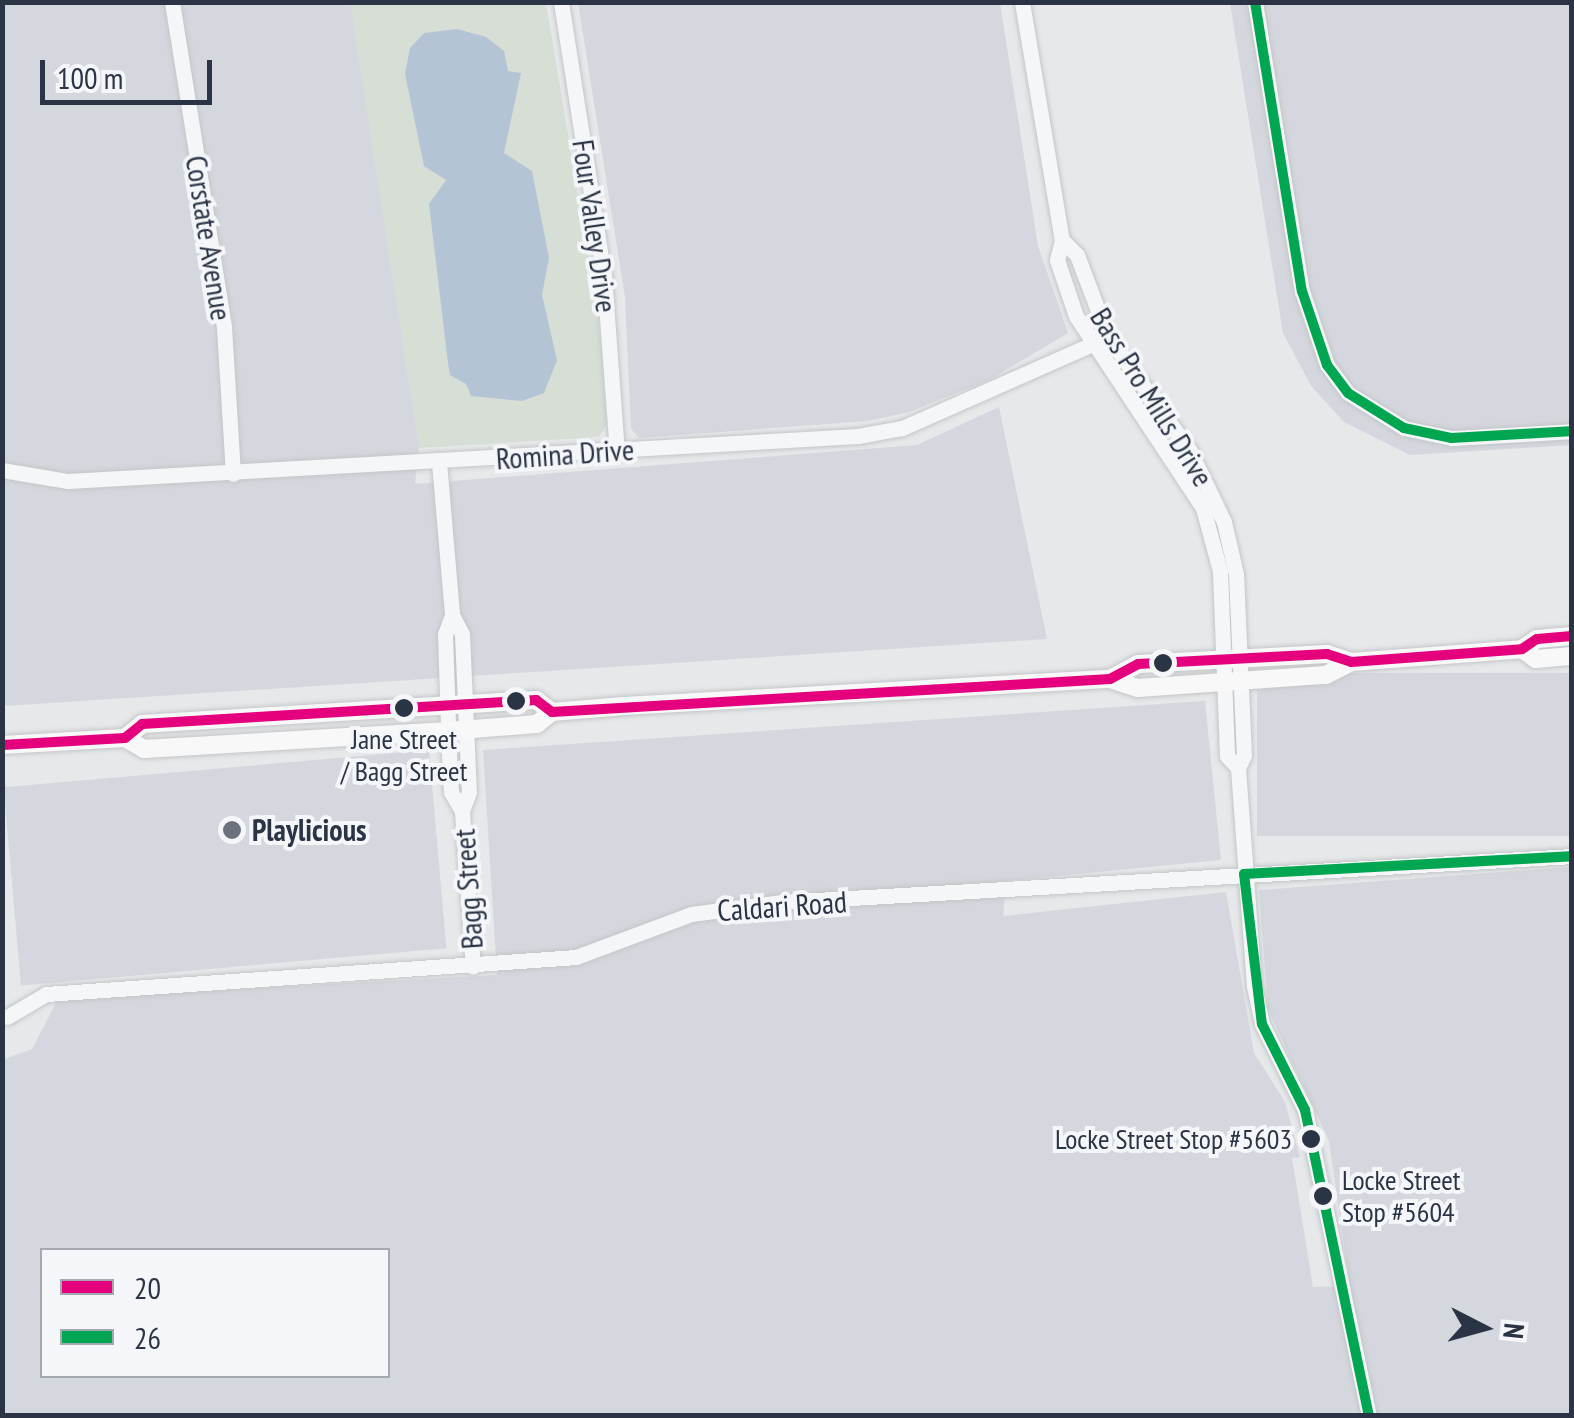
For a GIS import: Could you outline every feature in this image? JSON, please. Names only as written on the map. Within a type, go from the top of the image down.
[{"type":"main road","points":[[2,745],[125,738],[144,749],[537,724],[552,712],[1110,679],[1138,688],[1326,674],[1351,662],[1522,649],[1536,639],[1572,636]]},
{"type":"main road","points":[[1522,649],[1536,658],[1572,656]]},
{"type":"main road","points":[[1110,679],[1138,664],[1326,654],[1351,662]]},
{"type":"main road","points":[[125,738],[142,724],[536,700],[552,712]]},
{"type":"street","name":"Corstate Avenue","points":[[172,2],[224,327],[233,474]]},
{"type":"street","name":"Four Valley Drive","points":[[561,2],[604,276],[616,451]]},
{"type":"street","name":"Bass Pro Mills Drive","points":[[1022,2],[1062,240],[1058,260],[1090,344],[1180,465],[1203,508],[1220,571],[1232,659]]},
{"type":"street","points":[[1255,2],[1306,309],[1326,365],[1374,414],[1430,435],[1572,431]]},
{"type":"street","name":"Bass Pro Mills Drive","points":[[1062,240],[1077,255],[1108,336],[1190,451],[1214,497],[1236,574],[1232,659]]},
{"type":"street","name":"Romina Drive","points":[[2,470],[68,482],[616,451],[902,428],[1108,336]]},
{"type":"street","name":"Bagg Street","points":[[438,462],[452,615],[462,634],[451,792],[462,811],[473,966]]},
{"type":"street","points":[[1232,659],[1227,756],[1238,768],[1244,874],[1262,1024],[1305,1110],[1369,1416]]},
{"type":"street","name":"Caldari Road","points":[[7,1017],[46,994],[473,966],[603,952],[691,914],[782,902],[1572,856]]},
{"type":"shaded area","points":[[3,3],[356,3],[351,4],[419,448],[415,484],[917,445],[999,407],[1047,639],[3,706]]},
{"type":"shaded area","points":[[350,3],[546,3],[598,313],[607,424],[599,437],[419,448]]},
{"type":"shaded area","points":[[578,3],[1000,3],[1038,246],[1068,333],[989,380],[909,412],[868,421],[639,438],[631,429],[625,297]]},
{"type":"shaded area","points":[[1230,3],[1571,3],[1571,445],[1410,455],[1344,422],[1311,386],[1283,333]]},
{"type":"shaded area","points":[[1257,673],[1571,673],[1571,836],[1257,836]]},
{"type":"shaded area","points":[[1205,701],[1221,860],[1006,881],[1003,916],[1226,892],[1254,1053],[1285,1102],[1300,1157],[1292,1158],[1313,1287],[1350,1286],[1329,1141],[1268,1009],[1259,890],[1571,867],[1571,1415],[3,1415],[2,1060],[32,1049],[58,999],[497,975],[483,750]]},
{"type":"shaded area","points":[[429,750],[446,948],[21,985],[4,787]]},
{"type":"water","points":[[457,29],[486,37],[504,51],[508,71],[521,73],[504,153],[532,171],[549,258],[542,295],[557,360],[544,393],[522,401],[471,396],[466,384],[450,375],[429,204],[446,180],[424,166],[405,74],[410,48],[424,33]]},
{"type":"transit line","name":"26","points":[[1255,2],[1302,291],[1327,365],[1348,393],[1404,428],[1452,438],[1572,431]]},
{"type":"transit line","name":"20","points":[[2,745],[125,738],[142,724],[536,700],[552,712],[1110,679],[1138,664],[1327,654],[1351,662],[1522,649],[1537,639],[1572,636]]},
{"type":"transit line","name":"26","points":[[1244,874],[1572,856]]},
{"type":"transit line","name":"26","points":[[1244,874],[1262,1024],[1305,1110],[1369,1416]]},
{"type":"place","name":"Jane Street / Bagg Street","points":[[404,708]]},
{"type":"place","name":"Playlicious","points":[[232,830]]},
{"type":"place","name":"Locke Street Stop #5603","points":[[1311,1139]]},
{"type":"place","name":"Locke Street Stop #5604","points":[[1323,1196]]}]
